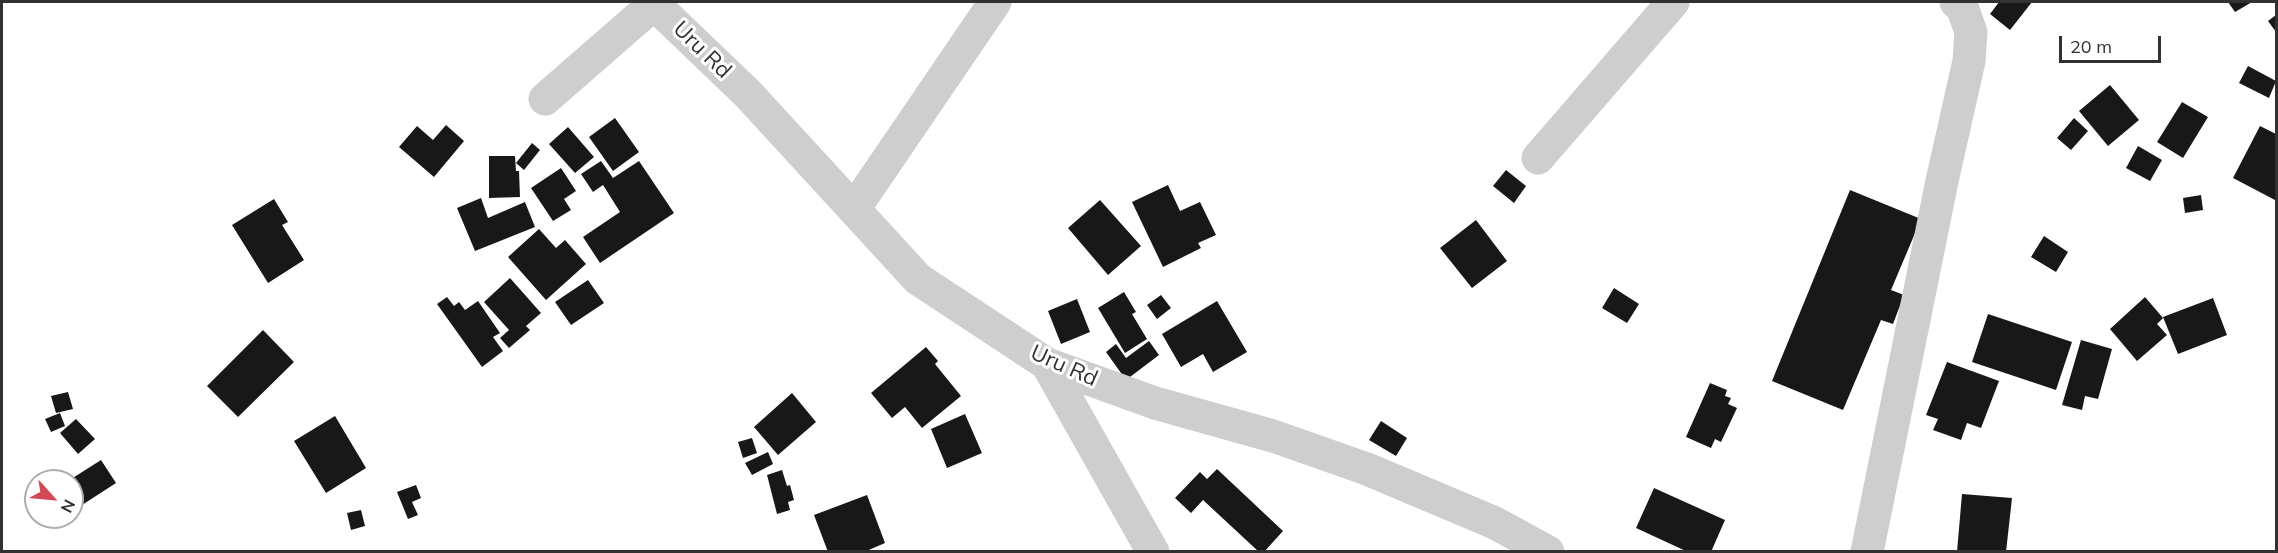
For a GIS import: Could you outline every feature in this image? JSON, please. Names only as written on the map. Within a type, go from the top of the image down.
[{"type":"street","points":[[854,209],[994,2]]},
{"type":"street","points":[[1538,158],[1673,2]]},
{"type":"street","points":[[1867,552],[1942,181],[1969,61],[1971,32],[1962,7],[1956,2]]},
{"type":"street","points":[[544,99],[653,3]]},
{"type":"street","name":"Uru Rd","points":[[653,3],[748,94],[918,279],[1047,364],[1155,403],[1273,436],[1367,469],[1495,523],[1548,552]]},
{"type":"street","points":[[1047,364],[1153,552]]},
{"type":"building","points":[[1999,2],[2032,2],[2010,30],[1990,14]]},
{"type":"building","points":[[2228,2],[2252,2],[2235,12]]},
{"type":"building","points":[[2276,15],[2276,32],[2268,21]]},
{"type":"building","points":[[2248,66],[2276,81],[2269,98],[2239,83]]},
{"type":"building","points":[[2110,85],[2139,120],[2108,146],[2079,111]]},
{"type":"building","points":[[2182,102],[2208,117],[2183,158],[2157,142]]},
{"type":"building","points":[[615,118],[639,152],[613,171],[589,137]]},
{"type":"building","points":[[2074,118],[2088,131],[2071,150],[2057,138]]},
{"type":"building","points":[[446,125],[464,141],[434,177],[399,147],[417,126],[433,140]]},
{"type":"building","points":[[2260,126],[2276,134],[2275,200],[2233,178]]},
{"type":"building","points":[[568,127],[594,157],[575,173],[549,144]]},
{"type":"building","points":[[532,143],[540,150],[524,170],[516,163]]},
{"type":"building","points":[[2138,146],[2162,160],[2150,181],[2126,168]]},
{"type":"building","points":[[489,156],[515,156],[516,171],[519,171],[520,197],[489,198]]},
{"type":"building","points":[[601,161],[613,178],[639,161],[674,213],[600,263],[583,237],[620,212],[603,185],[593,192],[581,174]]},
{"type":"building","points":[[561,168],[576,191],[564,199],[571,210],[553,221],[531,188]]},
{"type":"building","points":[[1506,170],[1526,186],[1514,203],[1493,186]]},
{"type":"building","points":[[1168,185],[1180,211],[1200,202],[1216,235],[1198,243],[1201,248],[1163,267],[1132,202]]},
{"type":"building","points":[[1850,190],[1921,219],[1891,290],[1904,295],[1893,324],[1881,320],[1843,410],[1772,381]]},
{"type":"building","points":[[2201,195],[2203,210],[2185,213],[2183,198]]},
{"type":"building","points":[[481,198],[488,218],[525,202],[535,227],[475,251],[457,208]]},
{"type":"building","points":[[274,199],[288,222],[282,225],[304,260],[268,283],[232,225]]},
{"type":"building","points":[[1100,200],[1141,246],[1108,275],[1068,228]]},
{"type":"building","points":[[1476,220],[1507,261],[1472,288],[1440,248]]},
{"type":"building","points":[[539,229],[556,248],[565,240],[586,264],[546,300],[508,257]]},
{"type":"building","points":[[2044,236],[2068,252],[2056,272],[2031,257]]},
{"type":"building","points":[[510,278],[541,313],[526,326],[530,330],[509,348],[500,338],[509,330],[484,302]]},
{"type":"building","points":[[588,280],[604,303],[571,325],[555,302]]},
{"type":"building","points":[[1614,288],[1639,304],[1627,323],[1602,308]]},
{"type":"building","points":[[1124,292],[1136,312],[1132,314],[1147,339],[1125,353],[1098,308]]},
{"type":"building","points":[[1161,295],[1171,308],[1157,319],[1147,305]]},
{"type":"building","points":[[447,297],[454,306],[459,302],[465,310],[478,301],[500,333],[493,337],[503,351],[482,367],[437,304]]},
{"type":"building","points":[[2145,297],[2163,318],[2157,324],[2167,335],[2137,361],[2110,329]]},
{"type":"building","points":[[2213,298],[2227,335],[2178,354],[2163,317]]},
{"type":"building","points":[[1077,299],[1090,332],[1061,344],[1048,311]]},
{"type":"building","points":[[1217,301],[1247,352],[1213,372],[1203,354],[1181,367],[1162,334]]},
{"type":"building","points":[[1988,314],[2072,342],[2056,390],[1972,362]]},
{"type":"building","points":[[263,330],[294,362],[238,417],[207,386]]},
{"type":"building","points":[[2081,340],[2112,349],[2098,399],[2085,396],[2082,410],[2062,405]]},
{"type":"building","points":[[1149,341],[1159,355],[1126,380],[1106,352],[1116,344],[1126,358]]},
{"type":"building","points":[[926,347],[938,361],[935,364],[961,396],[922,428],[905,407],[892,418],[871,393]]},
{"type":"building","points":[[1947,362],[1999,381],[1981,428],[1967,423],[1961,440],[1933,430],[1938,419],[1926,415]]},
{"type":"building","points":[[1710,383],[1727,390],[1725,396],[1731,398],[1728,404],[1737,408],[1721,442],[1715,439],[1711,448],[1686,437]]},
{"type":"building","points":[[68,392],[73,409],[56,413],[51,396]]},
{"type":"building","points":[[792,393],[816,422],[778,455],[754,427]]},
{"type":"building","points":[[60,413],[65,426],[51,432],[45,419]]},
{"type":"building","points":[[965,414],[982,453],[947,468],[931,429]]},
{"type":"building","points":[[335,416],[366,468],[326,493],[294,441]]},
{"type":"building","points":[[76,419],[95,439],[78,454],[60,433]]},
{"type":"building","points":[[1381,421],[1407,438],[1396,456],[1369,440]]},
{"type":"building","points":[[752,438],[757,453],[743,458],[738,442]]},
{"type":"building","points":[[768,452],[773,464],[752,475],[745,463]]},
{"type":"building","points":[[101,460],[116,483],[84,504],[84,471]]},
{"type":"building","points":[[1217,469],[1283,531],[1264,552],[1259,552],[1203,500],[1191,513],[1175,498],[1200,472],[1207,479]]},
{"type":"building","points":[[782,470],[787,486],[790,485],[794,500],[788,502],[790,510],[777,514],[767,475]]},
{"type":"building","points":[[416,485],[421,498],[412,502],[418,515],[408,519],[397,492]]},
{"type":"building","points":[[1654,488],[1725,520],[1711,552],[1688,552],[1636,528]]},
{"type":"building","points":[[1962,494],[2012,498],[2006,552],[1957,552]]},
{"type":"building","points":[[867,495],[885,543],[864,552],[828,552],[814,515]]},
{"type":"building","points":[[361,510],[365,526],[351,530],[347,513]]}]
